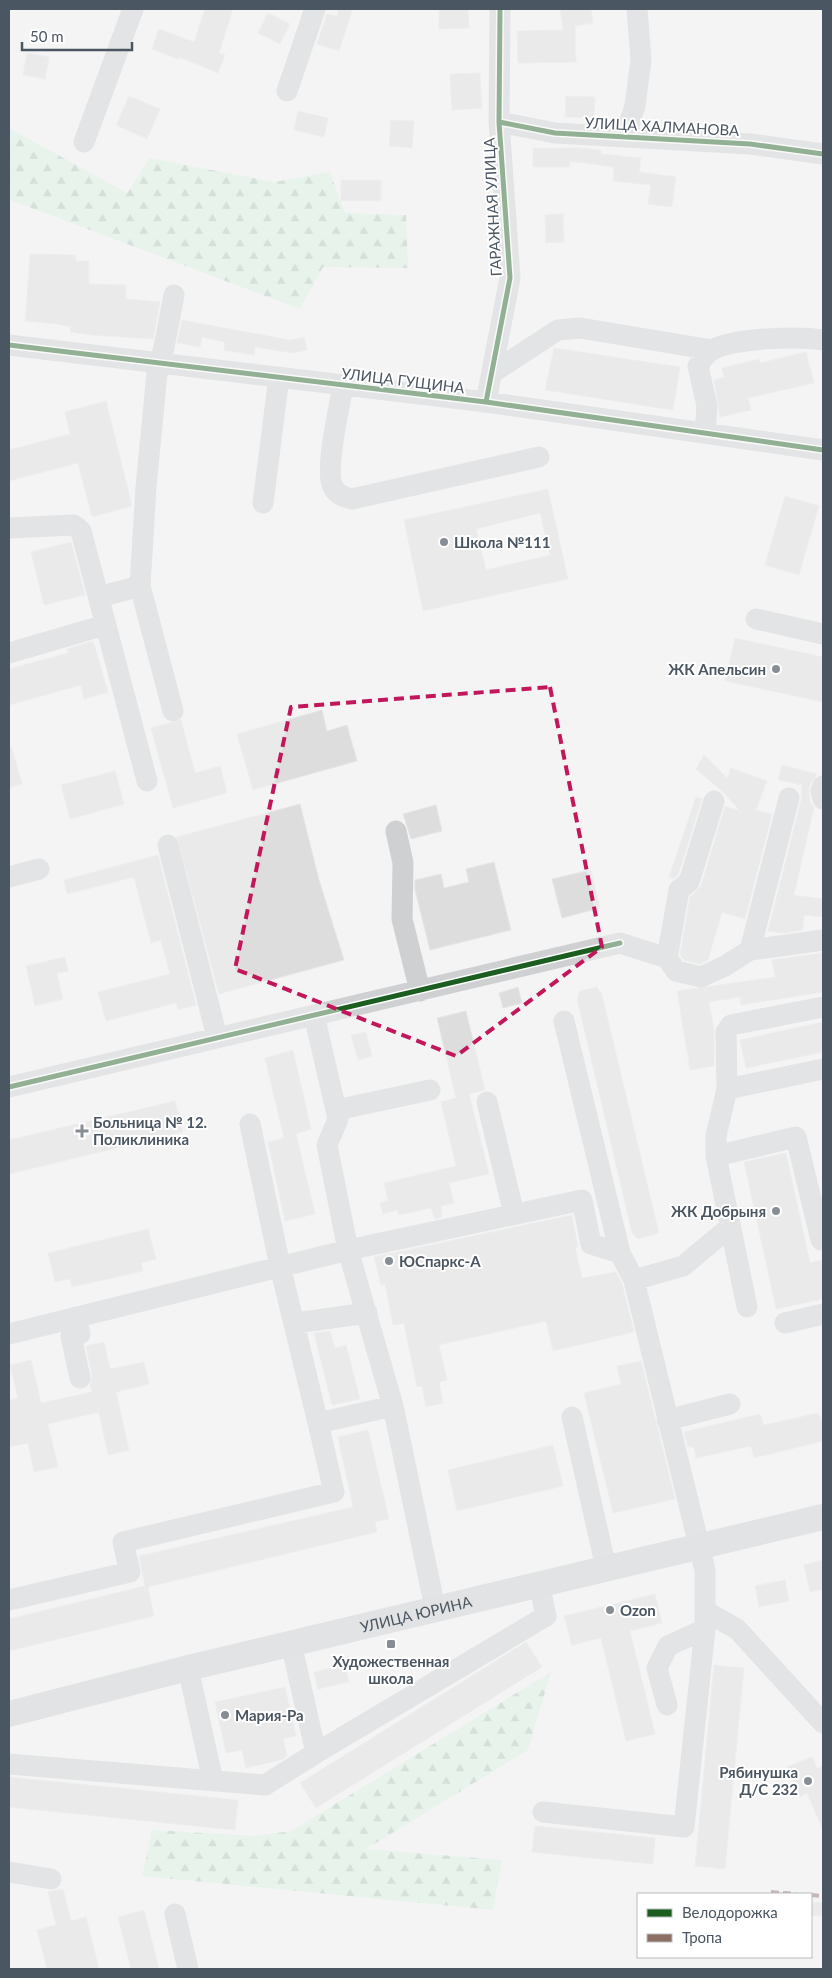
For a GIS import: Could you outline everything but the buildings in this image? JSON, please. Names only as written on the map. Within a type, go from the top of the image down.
[{"type":"main road","name":"УЛИЦА ЮРИНА","points":[[9,1714],[435,1608],[823,1517]]},
{"type":"street","points":[[84,142],[133,9]]},
{"type":"street","points":[[287,91],[315,9]]},
{"type":"street","name":"ГАРАЖНАЯ УЛИЦА","points":[[486,402],[510,278],[500,122],[500,9]]},
{"type":"street","points":[[625,137],[635,106],[642,60],[637,9]]},
{"type":"street","name":"УЛИЦА ХАЛМАНОВА","points":[[500,122],[555,133],[750,144],[823,154]]},
{"type":"street","points":[[173,711],[140,586],[146,487],[158,363],[163,352],[174,295]]},
{"type":"street","points":[[492,373],[558,330],[580,328],[712,350]]},
{"type":"street","points":[[705,434],[708,406],[698,366],[712,350],[728,344],[795,338],[823,340]]},
{"type":"street","name":"УЛИЦА ГУЩИНА","points":[[9,345],[486,402],[823,450]]},
{"type":"street","points":[[263,503],[278,377]]},
{"type":"street","points":[[343,385],[330,471],[332,486],[343,496],[352,499],[539,457]]},
{"type":"street","points":[[9,528],[74,524],[81,531],[147,781]]},
{"type":"street","points":[[98,597],[140,586]]},
{"type":"street","points":[[756,619],[823,634]]},
{"type":"street","points":[[9,653],[105,625]]},
{"type":"street","points":[[823,786],[821,791],[823,799]]},
{"type":"street","points":[[750,950],[789,798]]},
{"type":"street","points":[[666,958],[679,890],[689,882],[714,801]]},
{"type":"street","points":[[396,831],[403,863],[402,919],[420,991]]},
{"type":"street","points":[[168,845],[216,1037]]},
{"type":"street","points":[[9,877],[39,869]]},
{"type":"street","points":[[9,1087],[620,943],[666,958],[676,970],[701,977],[725,966],[750,950],[823,940]]},
{"type":"street","points":[[748,1307],[716,1156],[716,1136],[727,1089],[726,1032],[730,1025],[823,1007]]},
{"type":"street","points":[[314,1015],[338,1119],[327,1145],[348,1250],[393,1406],[435,1608]]},
{"type":"street","points":[[543,1812],[684,1827],[705,1620],[704,1570],[634,1280],[620,1253],[564,1021]]},
{"type":"street","points":[[727,1089],[823,1069]]},
{"type":"street","points":[[336,1110],[430,1090]]},
{"type":"street","points":[[487,1102],[514,1214]]},
{"type":"street","points":[[9,1600],[130,1572],[122,1542],[334,1492],[296,1323],[280,1266],[250,1124]]},
{"type":"street","points":[[716,1156],[796,1136],[821,1240],[823,1239]]},
{"type":"street","points":[[9,1334],[348,1250],[582,1200],[591,1244],[620,1253]]},
{"type":"street","points":[[634,1280],[684,1266],[730,1227]]},
{"type":"street","points":[[296,1323],[367,1313]]},
{"type":"street","points":[[785,1322],[823,1314]]},
{"type":"street","points":[[76,1317],[80,1334],[71,1336],[80,1378]]},
{"type":"street","points":[[667,1420],[730,1404]]},
{"type":"street","points":[[318,1423],[393,1406]]},
{"type":"street","points":[[572,1417],[606,1568]]},
{"type":"street","points":[[9,1764],[266,1785],[316,1753],[546,1616],[539,1584]]},
{"type":"street","points":[[667,1705],[657,1668],[668,1646],[705,1620]]},
{"type":"street","points":[[705,1620],[737,1629],[823,1722]]},
{"type":"street","points":[[291,1643],[316,1753]]},
{"type":"street","points":[[188,1668],[213,1781]]},
{"type":"street","points":[[9,1872],[51,1879]]},
{"type":"street","points":[[175,1914],[188,1969]]},
{"type":"highlighted area","points":[[550,687],[602,947],[456,1056],[235,969],[291,707]]},
{"type":"green space","points":[[9,128],[127,193],[150,158],[274,182],[330,172],[345,213],[406,215],[408,268],[323,267],[300,309],[9,199]]},
{"type":"green space","points":[[551,1672],[528,1750],[366,1849],[502,1860],[493,1910],[142,1876],[152,1830],[255,1836],[291,1831]]},
{"type":"marked path","points":[[771,1892],[784,1893]]},
{"type":"marked path","points":[[812,1895],[823,1896]]},
{"type":"cycle path","points":[[486,402],[510,278],[499,122],[500,9]]},
{"type":"cycle path","points":[[499,122],[555,133],[750,144],[823,154]]},
{"type":"cycle path","points":[[9,345],[486,402],[823,450]]},
{"type":"cycle path","points":[[9,1087],[620,943]]},
{"type":"place","name":"Школа №111","points":[[444,542]]},
{"type":"place","name":"ЖК Апельсин","points":[[776,669]]},
{"type":"place","name":"Больница № 12. Поликлиника","points":[[82,1131]]},
{"type":"place","name":"ЖК Добрыня","points":[[776,1211]]},
{"type":"place","name":"ЮСпаркс-А","points":[[389,1261]]},
{"type":"place","name":"Ozon","points":[[610,1610]]},
{"type":"place","name":"Художественная школа","points":[[391,1644]]},
{"type":"place","name":"Мария-Ра","points":[[225,1715]]},
{"type":"place","name":"Рябинушка Д/С 232","points":[[808,1781]]}]
